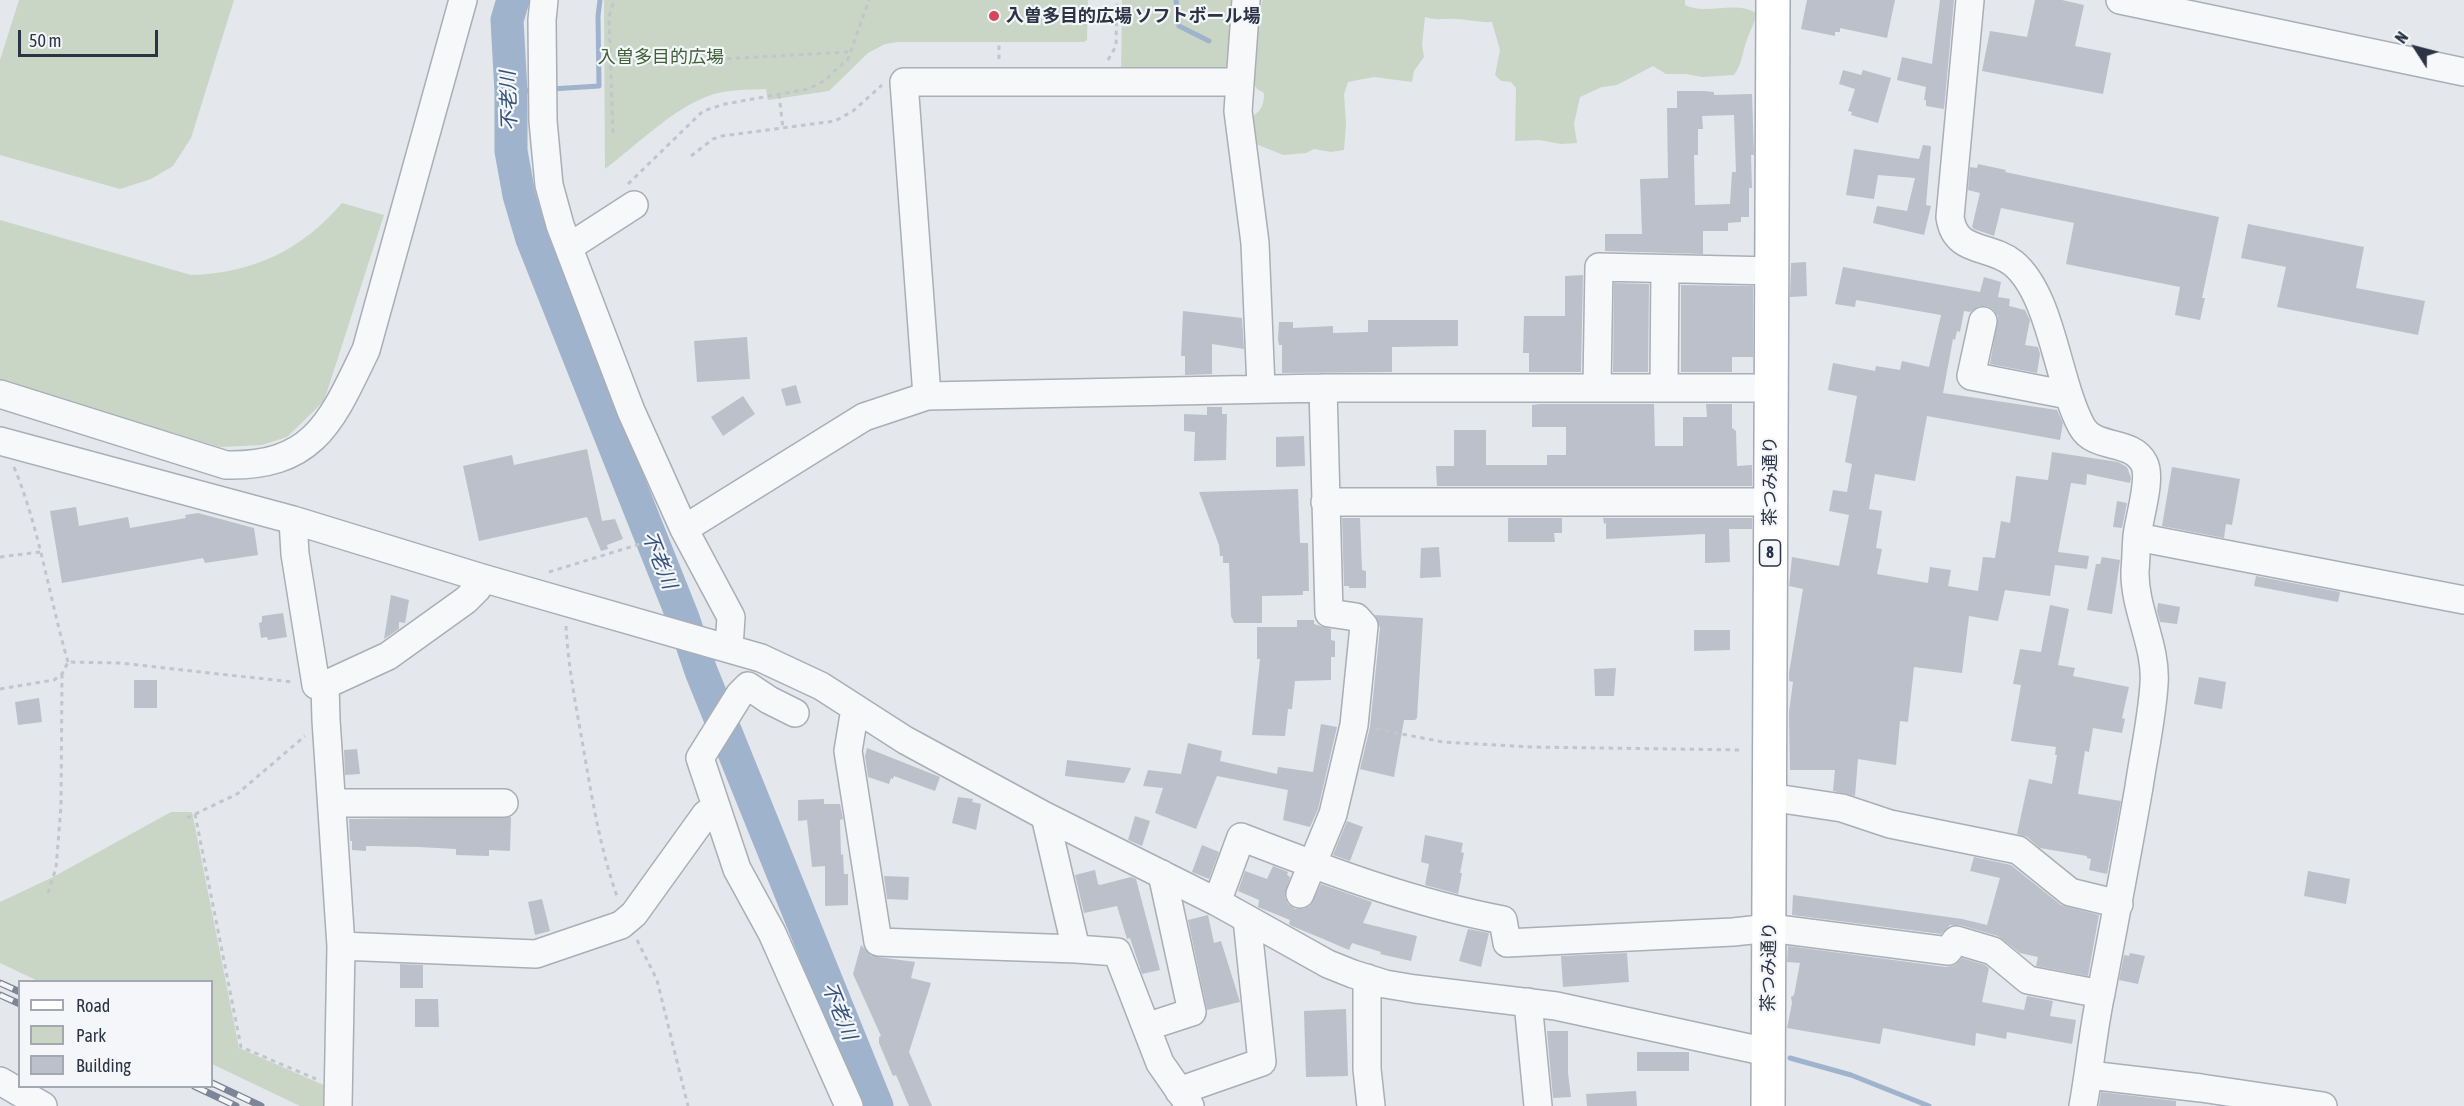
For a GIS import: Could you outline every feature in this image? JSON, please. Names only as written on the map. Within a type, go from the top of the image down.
[{"type":"main road","name":"茶つみ通り","points":[[1768,1106],[1773,0]]},
{"type":"street","points":[[0,394],[226,465],[273,461],[299,449],[322,431],[341,401],[366,350],[463,0]]},
{"type":"street","points":[[544,0],[543,122],[549,185],[560,225],[678,531],[731,617],[722,645]]},
{"type":"street","points":[[1246,0],[1238,111],[1255,243],[1261,388]]},
{"type":"street","points":[[1970,0],[1950,217],[1951,228],[1965,244],[1996,254],[2013,263],[2023,274],[2039,301],[2068,395],[2084,430],[2093,438],[2134,452],[2142,459],[2147,470],[2137,537],[2135,580],[2153,662],[2154,681],[2119,904],[2100,994],[2083,1106]]},
{"type":"street","points":[[2120,0],[2464,72]]},
{"type":"street","points":[[927,396],[904,82],[1239,82]]},
{"type":"street","points":[[569,247],[629,196]]},
{"type":"street","points":[[1597,386],[1599,267],[1773,272]]},
{"type":"street","points":[[1664,387],[1665,269]]},
{"type":"street","points":[[1983,321],[1971,376],[2068,395]]},
{"type":"street","points":[[678,531],[864,417],[927,396],[1261,388],[1771,387]]},
{"type":"street","points":[[1300,894],[1333,814],[1354,725],[1364,626],[1356,616],[1329,613],[1323,388]]},
{"type":"street","points":[[3,442],[293,520],[482,578],[761,658],[820,686],[855,709],[1045,816],[1217,902],[1329,964],[1367,978],[1415,989],[1528,1002],[1767,1052]]},
{"type":"street","points":[[1325,502],[1770,502]]},
{"type":"street","points":[[293,520],[296,554],[326,720],[341,946],[338,1097]]},
{"type":"street","points":[[2137,537],[2464,600]]},
{"type":"street","points":[[321,685],[388,656],[477,589],[482,578]]},
{"type":"street","points":[[416,611],[437,608],[448,612]]},
{"type":"street","points":[[761,658],[744,690],[700,758],[737,869],[772,933],[849,1106]]},
{"type":"street","points":[[744,690],[795,713]]},
{"type":"street","points":[[855,709],[848,751],[878,942],[1117,952],[1160,1063],[1184,1099],[1262,1062],[1247,918]]},
{"type":"street","points":[[1769,796],[1842,808],[1890,824],[2018,850],[2070,892],[2119,904]]},
{"type":"street","points":[[332,803],[504,803]]},
{"type":"street","points":[[341,946],[536,954],[621,925],[706,814]]},
{"type":"street","points":[[1045,816],[1076,949]]},
{"type":"street","points":[[1217,902],[1241,837],[1382,889],[1476,915],[1503,920],[1507,943],[1733,932],[1770,928],[1948,951],[1956,940],[1993,951],[2028,980],[2100,994]]},
{"type":"street","points":[[1146,1027],[1192,1012],[1162,874]]},
{"type":"street","points":[[1367,978],[1367,1069],[1371,1106]]},
{"type":"street","points":[[1528,1002],[1538,1106]]},
{"type":"street","points":[[2089,1075],[2202,1088],[2323,1106]]},
{"type":"street","points":[[0,1081],[43,1106]]},
{"type":"path","points":[[613,133],[609,17],[614,0]]},
{"type":"path","points":[[629,196],[703,111],[725,104],[808,89],[824,81],[848,59],[869,0]]},
{"type":"path","points":[[999,43],[999,61]]},
{"type":"path","points":[[610,65],[850,52]]},
{"type":"path","points":[[779,94],[783,129]]},
{"type":"path","points":[[3,442],[24,491],[68,662],[62,674],[61,806],[56,867],[48,893]]},
{"type":"path","points":[[542,574],[644,544],[678,531]]},
{"type":"path","points":[[0,557],[41,552]]},
{"type":"path","points":[[565,600],[566,638],[603,858],[626,921],[657,980],[688,1106]]},
{"type":"path","points":[[68,662],[120,663],[321,685]]},
{"type":"path","points":[[0,689],[48,683],[62,674]]},
{"type":"path","points":[[186,818],[237,794],[326,720]]},
{"type":"path","points":[[1354,725],[1443,742],[1530,747],[1770,750]]},
{"type":"path","points":[[195,814],[241,1047],[338,1097]]},
{"type":"green space","points":[[19,0],[234,0],[191,138],[173,166],[151,179],[120,189],[0,155],[0,60]]},
{"type":"green space","name":"入曽多目的広場","points":[[604,0],[1088,0],[1087,40],[1084,42],[898,42],[885,44],[868,53],[829,91],[768,100],[766,89],[738,90],[718,93],[697,101],[669,118],[605,169]]},
{"type":"green space","points":[[1122,0],[1239,0],[1232,70],[1121,76]]},
{"type":"green space","points":[[1262,0],[1685,0],[1685,5],[1694,8],[1738,8],[1756,13],[1741,61],[1734,75],[1702,77],[1666,74],[1653,66],[1617,85],[1602,87],[1580,97],[1574,124],[1577,143],[1561,144],[1539,140],[1515,141],[1516,88],[1511,82],[1501,81],[1495,75],[1500,50],[1492,22],[1425,17],[1422,45],[1424,57],[1414,71],[1412,82],[1374,77],[1348,82],[1344,94],[1346,124],[1344,150],[1331,152],[1314,149],[1306,153],[1283,155],[1256,144],[1252,138],[1253,116],[1259,111],[1264,97],[1264,93],[1257,89],[1252,80],[1256,65],[1255,48]]},
{"type":"green space","points":[[342,203],[384,215],[324,401],[287,437],[262,445],[220,447],[0,381],[0,220],[191,275],[235,270],[275,256],[310,234]]},
{"type":"green space","points":[[171,812],[192,812],[239,1048],[326,1086],[325,1106],[300,1106],[213,1064],[213,980],[36,980],[0,963],[0,902],[53,877]]},
{"type":"building","points":[[1807,0],[1895,0],[1887,38],[1840,28],[1840,32],[1835,32],[1835,36],[1801,29]]},
{"type":"building","points":[[1940,0],[1954,0],[1944,109],[1926,106],[1926,100],[1924,100],[1926,87],[1897,80],[1902,57],[1932,64]]},
{"type":"building","points":[[2035,0],[2062,0],[2084,5],[2075,46],[2111,53],[2103,94],[1982,71],[1990,31],[2027,37]]},
{"type":"building","points":[[1843,70],[1861,75],[1863,70],[1891,78],[1878,123],[1851,115],[1852,112],[1848,111],[1855,89],[1839,84]]},
{"type":"building","points":[[1677,91],[1714,92],[1714,95],[1752,94],[1754,155],[1751,155],[1752,188],[1749,188],[1749,217],[1741,217],[1741,222],[1728,223],[1728,231],[1703,231],[1703,254],[1605,251],[1605,234],[1642,234],[1640,179],[1668,178],[1667,108],[1677,108]],"holes":[[[1734,115],[1736,172],[1732,172],[1730,204],[1695,205],[1694,155],[1698,155],[1698,129],[1703,129],[1702,116]]]},
{"type":"building","points":[[1923,145],[1931,146],[1926,205],[1931,206],[1924,235],[1873,223],[1877,206],[1907,211],[1915,178],[1878,175],[1874,199],[1846,195],[1854,149],[1919,159]]},
{"type":"building","points":[[1978,164],[2006,170],[2005,172],[2219,217],[2202,298],[2205,298],[2200,320],[2175,315],[2180,287],[2066,264],[2074,223],[2001,208],[1994,236],[1974,229],[1972,227],[1980,193],[1968,190],[1970,167],[1977,168]]},
{"type":"building","points":[[2248,224],[2364,247],[2356,288],[2425,301],[2418,335],[2277,307],[2286,267],[2241,258]]},
{"type":"building","points":[[1806,262],[1807,296],[1790,297],[1791,263]]},
{"type":"building","points":[[1843,267],[1980,292],[1984,277],[2001,282],[1998,297],[2010,299],[2009,306],[2025,310],[2030,320],[2025,345],[2038,347],[2040,354],[2037,373],[1990,364],[1998,317],[1993,309],[1979,306],[1970,312],[1964,311],[1960,332],[1957,331],[1955,340],[1953,339],[1943,393],[2057,410],[2063,423],[2060,440],[1927,416],[1915,481],[1875,474],[1869,509],[1882,511],[1876,548],[1882,549],[1877,574],[1928,583],[1930,567],[1951,570],[1948,586],[1978,591],[1983,557],[1995,558],[2001,521],[2010,523],[2016,476],[2048,480],[2052,452],[2118,462],[2127,467],[2131,478],[2130,483],[2087,474],[2086,485],[2071,483],[2058,552],[2089,556],[2087,569],[2055,565],[2050,596],[2005,590],[1998,621],[1969,616],[1962,673],[1914,667],[1908,722],[1900,721],[1896,765],[1858,759],[1855,796],[1833,791],[1835,770],[1790,770],[1789,712],[1793,682],[1789,681],[1789,673],[1803,589],[1789,586],[1792,557],[1839,566],[1849,515],[1829,511],[1833,490],[1847,492],[1852,464],[1845,462],[1857,396],[1828,390],[1833,363],[1875,371],[1876,366],[1900,370],[1902,361],[1929,367],[1941,315],[1856,300],[1855,307],[1835,304]]},
{"type":"building","points":[[1583,275],[1581,372],[1529,372],[1529,353],[1523,353],[1524,316],[1565,316],[1565,276]]},
{"type":"building","points":[[1614,283],[1649,284],[1648,372],[1613,372]]},
{"type":"building","points":[[1681,285],[1753,286],[1753,357],[1732,357],[1732,372],[1681,372]]},
{"type":"building","points":[[1183,311],[1242,318],[1244,349],[1212,344],[1212,374],[1185,375],[1185,356],[1181,356]]},
{"type":"building","points":[[1368,320],[1458,320],[1458,346],[1392,347],[1392,372],[1282,373],[1282,345],[1279,345],[1278,339],[1279,322],[1293,322],[1293,328],[1333,326],[1333,333],[1368,332]]},
{"type":"building","points":[[747,337],[750,379],[697,382],[694,341]]},
{"type":"building","points":[[796,385],[801,403],[786,406],[781,389]]},
{"type":"building","points":[[743,396],[755,414],[723,436],[711,417]]},
{"type":"building","points":[[1654,404],[1655,446],[1683,446],[1683,417],[1707,417],[1706,404],[1732,404],[1732,428],[1736,431],[1737,466],[1752,465],[1752,486],[1437,486],[1436,466],[1454,466],[1454,430],[1486,430],[1486,465],[1547,465],[1547,455],[1566,455],[1566,427],[1532,427],[1532,405]]},
{"type":"building","points":[[1207,407],[1222,407],[1222,414],[1227,414],[1226,460],[1194,461],[1195,432],[1184,431],[1184,414],[1207,415]]},
{"type":"building","points":[[1304,436],[1305,466],[1276,467],[1276,437]]},
{"type":"building","points":[[587,449],[602,521],[615,519],[623,539],[607,545],[608,549],[601,551],[587,517],[479,541],[463,466],[512,455],[514,465]]},
{"type":"building","points":[[2172,467],[2240,479],[2232,525],[2226,524],[2224,538],[2162,526]]},
{"type":"building","points":[[1298,489],[1300,543],[1308,543],[1309,591],[1303,591],[1303,595],[1262,596],[1262,623],[1234,623],[1231,616],[1229,563],[1223,563],[1223,556],[1220,556],[1219,545],[1199,492]]},
{"type":"building","points":[[2117,501],[2127,503],[2122,528],[2113,527]]},
{"type":"building","points":[[76,507],[79,526],[128,517],[130,528],[186,518],[185,515],[198,513],[254,528],[258,555],[205,563],[203,558],[62,583],[50,511]]},
{"type":"building","points":[[1342,518],[1360,518],[1362,570],[1366,571],[1366,588],[1344,586]]},
{"type":"building","points":[[1508,518],[1562,518],[1562,533],[1554,533],[1555,542],[1508,542]]},
{"type":"building","points":[[1603,518],[1752,518],[1752,529],[1729,529],[1730,562],[1705,563],[1705,534],[1606,539],[1606,523],[1604,524]]},
{"type":"building","points":[[1439,547],[1441,577],[1420,578],[1421,548]]},
{"type":"building","points":[[2102,557],[2120,560],[2112,614],[2087,610],[2096,564],[2100,564]]},
{"type":"building","points":[[2256,576],[2340,592],[2338,602],[2254,586]]},
{"type":"building","points":[[391,595],[409,600],[405,623],[399,622],[399,629],[384,639]]},
{"type":"building","points":[[2158,603],[2180,607],[2177,624],[2160,622],[2157,611]]},
{"type":"building","points":[[2050,605],[2069,609],[2058,665],[2075,668],[2073,676],[2129,687],[2122,718],[2125,719],[2122,733],[2093,728],[2089,752],[2085,751],[2078,794],[2121,801],[2107,874],[2089,870],[2091,859],[2087,856],[2040,848],[2027,837],[2017,834],[2029,779],[2052,784],[2057,755],[2055,755],[2056,747],[2011,741],[2021,685],[2013,684],[2020,649],[2041,652]]},
{"type":"building","points":[[283,613],[287,637],[268,640],[267,637],[261,638],[259,623],[262,622],[262,616]]},
{"type":"building","points":[[1375,615],[1423,618],[1417,718],[1404,720],[1394,777],[1360,769],[1370,727],[1380,628]]},
{"type":"building","points":[[1297,620],[1314,620],[1314,624],[1331,629],[1331,640],[1335,641],[1335,657],[1331,657],[1331,680],[1295,681],[1292,709],[1288,709],[1285,736],[1252,735],[1260,659],[1257,659],[1257,627],[1297,627]]},
{"type":"building","points":[[1694,630],[1730,630],[1730,650],[1694,651]]},
{"type":"building","points":[[1616,668],[1614,696],[1595,696],[1594,669]]},
{"type":"building","points":[[2199,677],[2226,682],[2222,709],[2194,704]]},
{"type":"building","points":[[134,680],[157,680],[157,708],[134,708]]},
{"type":"building","points":[[39,698],[42,722],[18,725],[15,702]]},
{"type":"building","points":[[1321,724],[1337,727],[1318,809],[1310,827],[1283,820],[1288,790],[1217,776],[1196,829],[1155,813],[1163,788],[1143,786],[1148,770],[1181,774],[1188,743],[1222,751],[1220,761],[1277,774],[1278,767],[1313,772]]},
{"type":"building","points":[[867,748],[940,777],[935,791],[894,776],[889,784],[868,777],[865,756]]},
{"type":"building","points":[[357,749],[360,774],[345,775],[344,750]]},
{"type":"building","points":[[1067,760],[1131,768],[1124,783],[1065,776]]},
{"type":"building","points":[[958,797],[973,799],[972,802],[981,804],[976,830],[952,823]]},
{"type":"building","points":[[824,799],[824,804],[840,804],[843,819],[840,820],[841,855],[843,854],[844,874],[848,874],[848,905],[825,906],[825,866],[812,867],[807,820],[798,821],[798,800]]},
{"type":"building","points":[[1135,816],[1150,821],[1142,846],[1128,840]]},
{"type":"building","points":[[511,817],[510,851],[489,850],[489,856],[456,855],[456,849],[419,847],[366,846],[366,851],[352,850],[352,841],[350,841],[349,819]]},
{"type":"building","points":[[1347,821],[1363,827],[1350,861],[1333,855]]},
{"type":"building","points":[[1425,835],[1463,843],[1461,852],[1464,853],[1458,894],[1425,885],[1429,864],[1421,862]]},
{"type":"building","points":[[1202,845],[1219,852],[1209,879],[1192,872]]},
{"type":"building","points":[[1974,857],[2011,865],[2061,905],[2099,915],[2088,976],[2036,966],[2038,957],[2020,953],[1998,936],[1960,925],[1950,925],[1941,934],[1792,915],[1793,895],[1962,919],[1987,925],[2000,878],[1970,871]]},
{"type":"building","points":[[1273,866],[1288,872],[1287,875],[1290,877],[1285,897],[1288,904],[1295,909],[1310,906],[1321,884],[1372,902],[1363,923],[1417,936],[1411,961],[1380,954],[1381,952],[1352,943],[1349,950],[1292,926],[1289,924],[1290,920],[1258,907],[1259,900],[1238,891],[1245,871],[1267,879]]},
{"type":"building","points":[[1095,870],[1100,885],[1131,877],[1136,879],[1160,970],[1142,974],[1130,938],[1127,939],[1117,906],[1084,913],[1075,875]]},
{"type":"building","points":[[2308,871],[2350,879],[2346,904],[2304,896]]},
{"type":"building","points":[[884,876],[909,877],[908,900],[887,899]]},
{"type":"building","points":[[542,899],[550,931],[535,935],[528,902]]},
{"type":"building","points":[[1208,915],[1214,943],[1221,941],[1240,1002],[1207,1010],[1188,920]]},
{"type":"building","points":[[1468,929],[1489,933],[1481,967],[1459,961]]},
{"type":"building","points":[[861,945],[871,956],[915,962],[911,978],[931,983],[909,1052],[932,1106],[909,1106],[896,1075],[893,1076],[879,1043],[881,1036],[853,974]]},
{"type":"building","points":[[1788,946],[1946,967],[1955,965],[1962,958],[1985,965],[1989,968],[1982,1002],[2024,1010],[2027,996],[2053,1001],[2050,1016],[2076,1020],[2072,1044],[2007,1032],[2006,1039],[1976,1033],[1975,1046],[1883,1028],[1880,1044],[1787,1028],[1791,997],[1794,995],[1800,963],[1787,962]]},
{"type":"building","points":[[1627,953],[1629,982],[1563,987],[1561,956]]},
{"type":"building","points":[[2130,953],[2145,956],[2138,984],[2119,980],[2124,955],[2129,956]]},
{"type":"building","points":[[400,964],[423,965],[423,988],[400,988]]},
{"type":"building","points":[[415,999],[438,999],[439,1027],[415,1027]]},
{"type":"building","points":[[1346,1009],[1348,1076],[1306,1077],[1304,1011]]},
{"type":"building","points":[[1547,1031],[1568,1031],[1568,1073],[1571,1097],[1553,1098]]},
{"type":"building","points":[[1637,1052],[1689,1052],[1689,1071],[1637,1071]]},
{"type":"building","points":[[1636,1091],[1637,1106],[1587,1106],[1586,1094]]},
{"type":"building","points":[[2101,1092],[2176,1101],[2176,1106],[2099,1106]]},
{"type":"waterway","name":"不老川","points":[[513,0],[507,20],[511,92],[511,151],[519,195],[532,239],[683,618],[701,671],[877,1106]]},
{"type":"waterway","points":[[551,89],[599,86],[598,16],[600,0]]},
{"type":"waterway","points":[[1176,0],[1179,26],[1209,41]]},
{"type":"waterway","points":[[511,92],[536,90]]},
{"type":"waterway","points":[[1790,1058],[1851,1075],[1929,1106]]},
{"type":"railway","points":[[0,983],[18,991]]},
{"type":"railway","points":[[0,995],[18,1003]]},
{"type":"railway","points":[[213,1083],[261,1106]]},
{"type":"railway","points":[[198,1088],[236,1106]]},
{"type":"place","name":"入曽多目的広場 ソフトボール場","points":[[994,16]]}]
